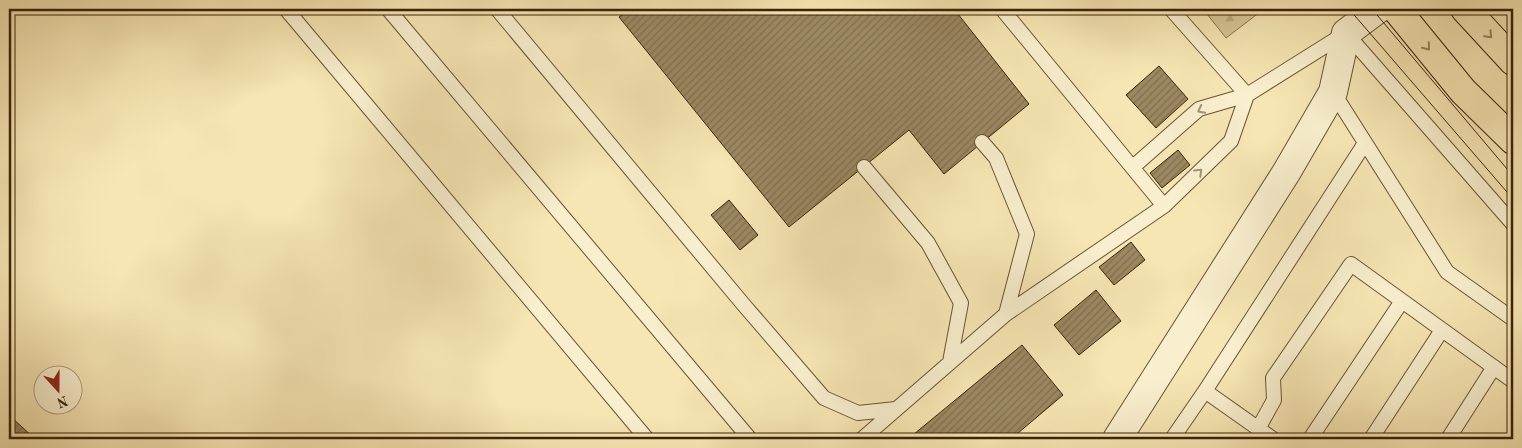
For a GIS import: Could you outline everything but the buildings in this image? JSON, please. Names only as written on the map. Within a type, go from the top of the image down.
[{"type":"main road","points":[[1396,9],[1463,91],[1513,140]]},
{"type":"main road","points":[[1465,9],[1513,60]]},
{"type":"street","points":[[1117,439],[1286,173],[1334,92],[1346,34],[1378,9]]},
{"type":"lane","points":[[286,9],[646,439]]},
{"type":"lane","points":[[388,9],[750,439]]},
{"type":"lane","points":[[497,9],[743,304],[824,398],[858,413],[896,409]]},
{"type":"lane","points":[[1002,9],[1164,206]]},
{"type":"lane","points":[[1171,9],[1247,95]]},
{"type":"lane","points":[[1133,167],[1199,109],[1247,95],[1346,34],[1513,224]]},
{"type":"lane","points":[[1334,92],[1446,272],[1513,319]]},
{"type":"lane","points":[[862,439],[1006,314],[1164,206],[1231,141],[1247,95]]},
{"type":"lane","points":[[982,142],[996,158],[1027,234],[1006,314]]},
{"type":"lane","points":[[1172,439],[1365,143]]},
{"type":"lane","points":[[864,167],[928,243],[961,303],[950,362]]},
{"type":"lane","points":[[1258,429],[1274,400],[1273,378],[1351,264],[1513,381]]},
{"type":"lane","points":[[1310,439],[1402,301]]},
{"type":"lane","points":[[1371,439],[1442,330]]},
{"type":"lane","points":[[1448,439],[1494,367]]},
{"type":"lane","points":[[1204,391],[1273,439]]},
{"type":"green space","points":[[1203,9],[1264,9],[1226,38]]},
{"type":"tram line","points":[[1349,9],[1513,199]]},
{"type":"tram line","points":[[1372,9],[1513,176]]}]
